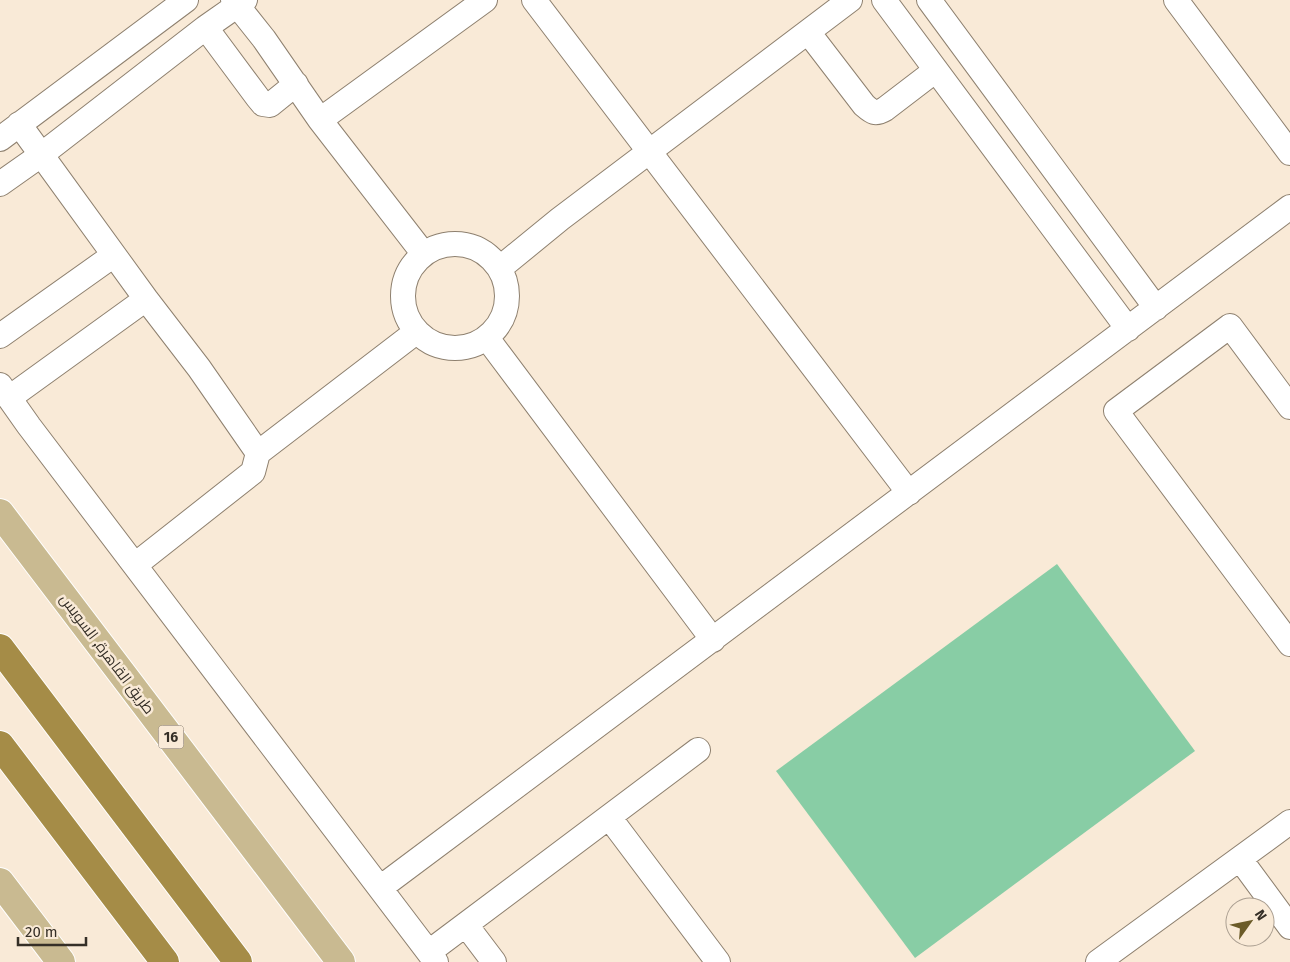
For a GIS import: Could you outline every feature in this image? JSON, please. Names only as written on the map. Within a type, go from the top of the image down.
[{"type":"highway","points":[[0,648],[238,962]]},
{"type":"highway","points":[[0,745],[165,962]]},
{"type":"main road","name":"طريق القاهرة, السويس","points":[[0,512],[341,962]]},
{"type":"main road","points":[[0,882],[61,962]]},
{"type":"lane","points":[[0,139],[186,0]]},
{"type":"lane","points":[[320,120],[485,0]]},
{"type":"lane","points":[[534,0],[909,493]]},
{"type":"lane","points":[[500,268],[560,219],[850,0]]},
{"type":"lane","points":[[884,0],[1128,329]]},
{"type":"lane","points":[[929,0],[1156,308]]},
{"type":"lane","points":[[1176,0],[1290,153]]},
{"type":"lane","points":[[0,184],[41,155],[239,2],[320,120],[423,253]]},
{"type":"lane","points":[[206,28],[264,104],[270,105],[296,84]]},
{"type":"lane","points":[[808,32],[864,105],[874,113],[880,113],[885,110],[936,70]]},
{"type":"lane","points":[[19,124],[146,299],[199,368],[258,453]]},
{"type":"lane","points":[[380,888],[1290,207]]},
{"type":"lane","points":[[450,243],[469,245],[487,253],[500,268],[507,286],[507,305],[500,324],[487,338],[470,347],[450,349],[432,343],[416,332],[406,315],[402,296],[406,277],[423,253],[450,243]]},
{"type":"lane","points":[[0,336],[114,255]]},
{"type":"lane","points":[[146,299],[5,392],[432,957],[466,925],[698,750]]},
{"type":"lane","points":[[1290,407],[1230,326],[1116,411],[1290,644]]},
{"type":"lane","points":[[135,565],[254,472],[258,453],[416,332]]},
{"type":"lane","points":[[487,338],[713,640]]},
{"type":"lane","points":[[609,817],[718,962]]},
{"type":"lane","points":[[1098,962],[1290,822]]},
{"type":"lane","points":[[1240,859],[1290,927]]},
{"type":"lane","points":[[466,925],[494,962]]},
{"type":"green space","points":[[1057,564],[1195,751],[915,958],[776,771]]}]
